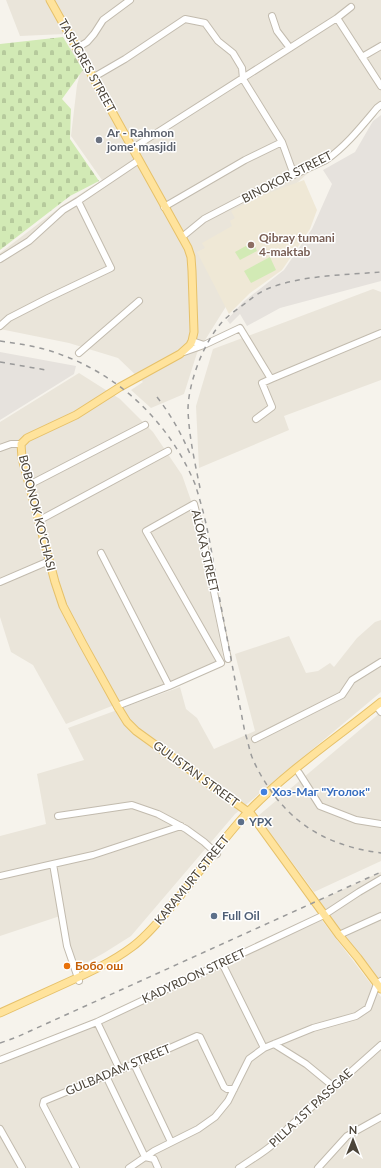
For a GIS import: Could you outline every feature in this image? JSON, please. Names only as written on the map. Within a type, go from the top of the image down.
[{"type":"main road","name":"TASHGRES STREET","points":[[50,0],[182,237]]},
{"type":"main road","points":[[182,237],[189,253],[192,266],[194,332],[192,341]]},
{"type":"main road","name":"BOBONOK KO'CHASI","points":[[117,706],[67,614],[60,598],[22,458],[21,444],[28,438],[76,415],[120,387],[184,352],[192,341]]},
{"type":"main road","name":"GULISTAN STREET","points":[[117,706],[127,722],[136,731],[250,813],[339,935],[380,985]]},
{"type":"main road","name":"KARAMURT STREET","points":[[0,1015],[117,960],[133,950],[146,939],[176,906],[216,853],[250,813],[290,774],[380,707]]},
{"type":"main road","name":"KARAMURT STREET","points":[[250,813],[380,707]]},
{"type":"street","points":[[77,48],[94,34],[103,20],[130,0]]},
{"type":"street","points":[[133,148],[243,79],[337,18],[351,7]]},
{"type":"street","points":[[272,16],[277,31],[290,48]]},
{"type":"street","points":[[337,18],[381,86]]},
{"type":"street","points":[[94,77],[125,59],[186,19],[205,23],[218,41],[233,53],[242,68],[243,79],[282,142],[294,174]]},
{"type":"street","points":[[362,57],[381,46]]},
{"type":"street","name":"BINOKOR STREET","points":[[182,237],[204,219],[294,174],[326,160],[338,151],[353,136],[381,105]]},
{"type":"street","points":[[164,207],[245,160],[282,142]]},
{"type":"street","points":[[0,259],[28,241],[63,210],[139,160]]},
{"type":"street","points":[[0,326],[10,318],[48,298],[111,268],[78,201]]},
{"type":"street","points":[[79,353],[139,301]]},
{"type":"street","points":[[184,352],[204,345],[240,328],[271,379]]},
{"type":"street","points":[[256,419],[272,407],[262,384],[381,333]]},
{"type":"street","points":[[192,341],[204,345]]},
{"type":"street","points":[[29,485],[145,425]]},
{"type":"street","points":[[0,448],[11,444],[21,444]]},
{"type":"street","points":[[38,521],[168,451]]},
{"type":"street","name":"ALOKA STREET","points":[[169,686],[221,663],[146,531],[194,504],[203,539],[228,659]]},
{"type":"street","points":[[101,553],[169,686],[117,706]]},
{"type":"street","points":[[0,582],[49,561]]},
{"type":"street","points":[[255,739],[342,695],[352,680],[381,662]]},
{"type":"street","points":[[299,773],[320,806],[356,820],[381,824]]},
{"type":"street","points":[[58,816],[132,805],[158,814],[181,826],[204,842],[216,853]]},
{"type":"street","points":[[0,876],[93,855],[181,826]]},
{"type":"street","points":[[53,864],[67,946],[78,979]]},
{"type":"street","name":"KADYRDON STREET","points":[[0,1060],[97,1022],[324,915],[381,879]]},
{"type":"street","points":[[339,935],[381,916]]},
{"type":"street","points":[[222,963],[264,1048]]},
{"type":"street","points":[[129,1168],[145,1156],[198,1129],[215,1117],[228,1101],[249,1059],[264,1048],[313,1028],[356,1016],[368,1008],[380,985]]},
{"type":"street","points":[[97,1022],[120,1070]]},
{"type":"street","name":"GULBADAM STREET","points":[[76,1168],[43,1103],[44,1101],[199,1036],[224,1087],[234,1090]]},
{"type":"street","points":[[274,1044],[306,1064],[334,1087]]},
{"type":"street","name":"PILLA 1ST PASSGAE","points":[[239,1168],[259,1156],[280,1139],[288,1128],[381,1045]]},
{"type":"street","points":[[134,1064],[171,1142]]},
{"type":"street","points":[[106,1076],[145,1156],[154,1159],[158,1168]]},
{"type":"street","points":[[318,1168],[347,1136],[381,1118]]},
{"type":"street","points":[[0,1129],[22,1168]]},
{"type":"shaded area","points":[[6,0],[381,0],[381,101],[349,136],[287,192],[235,294],[197,353],[184,394],[151,408],[131,390],[143,382],[118,358],[69,343],[0,329],[0,253],[63,205],[102,180],[71,136],[77,85],[80,74],[65,34],[20,36]]},
{"type":"shaded area","points":[[381,115],[381,281],[280,308],[247,326],[240,314],[230,324],[227,320],[243,302],[284,270],[312,229],[332,184],[323,170],[355,152],[373,121]]},
{"type":"shaded area","name":"Qibray tumani 4-maktab","points":[[304,180],[317,210],[310,229],[282,270],[250,293],[229,314],[197,252],[205,248],[202,243],[232,226],[230,221],[235,218],[231,211],[266,194]]},
{"type":"shaded area","points":[[373,289],[381,292],[381,380],[284,416],[289,430],[199,468],[196,406],[213,349]]},
{"type":"shaded area","points":[[0,352],[76,366],[74,374],[0,420]]},
{"type":"shaded area","points":[[79,373],[120,399],[153,432],[182,475],[194,509],[224,662],[66,724],[33,665],[11,652],[0,617],[0,422]]},
{"type":"shaded area","points":[[381,620],[381,692],[235,814],[131,936],[75,969],[63,915],[0,936],[0,836],[46,824],[37,774],[84,760],[68,728],[180,687],[186,709],[197,718],[214,749],[255,731],[235,654],[289,636],[306,673],[318,671],[330,663],[334,667],[357,638],[375,622]]},
{"type":"shaded area","points":[[381,712],[381,861],[314,892],[258,816]]},
{"type":"shaded area","points":[[381,872],[381,989],[316,902]]},
{"type":"shaded area","points":[[321,919],[381,997],[381,1168],[0,1168],[0,1061]]},
{"type":"green space","points":[[63,37],[83,70],[62,99],[71,109],[70,139],[99,181],[70,196],[0,250],[0,44]]},
{"type":"green space","points":[[253,242],[257,251],[240,260],[235,252]]},
{"type":"green space","points":[[270,257],[276,270],[251,283],[244,271]]},
{"type":"railway","points":[[200,488],[192,450],[188,410],[189,399],[198,363],[216,329],[223,321],[259,293],[280,284],[323,276],[381,272]]},
{"type":"railway","points":[[0,341],[47,350],[84,364],[105,376],[124,390],[142,405],[158,423],[185,462],[195,484],[204,515],[245,733],[257,768],[277,799],[299,821],[323,836],[337,842],[351,847],[381,853]]},
{"type":"railway","points":[[0,362],[46,370]]},
{"type":"railway","points":[[157,397],[175,424],[190,454]]},
{"type":"railway","points":[[0,1043],[17,1037],[381,872]]},
{"type":"place","name":"Ar - Rahmon jome' masjidi","points":[[99,140]]},
{"type":"place","name":"Qibray tumani 4-maktab","points":[[251,245]]},
{"type":"place","name":"Хоз-Маг \"Уголок\"","points":[[264,792]]},
{"type":"place","name":"YPX","points":[[241,822]]},
{"type":"place","name":"Full Oil","points":[[214,916]]},
{"type":"place","name":"Бобо ош","points":[[67,966]]}]
